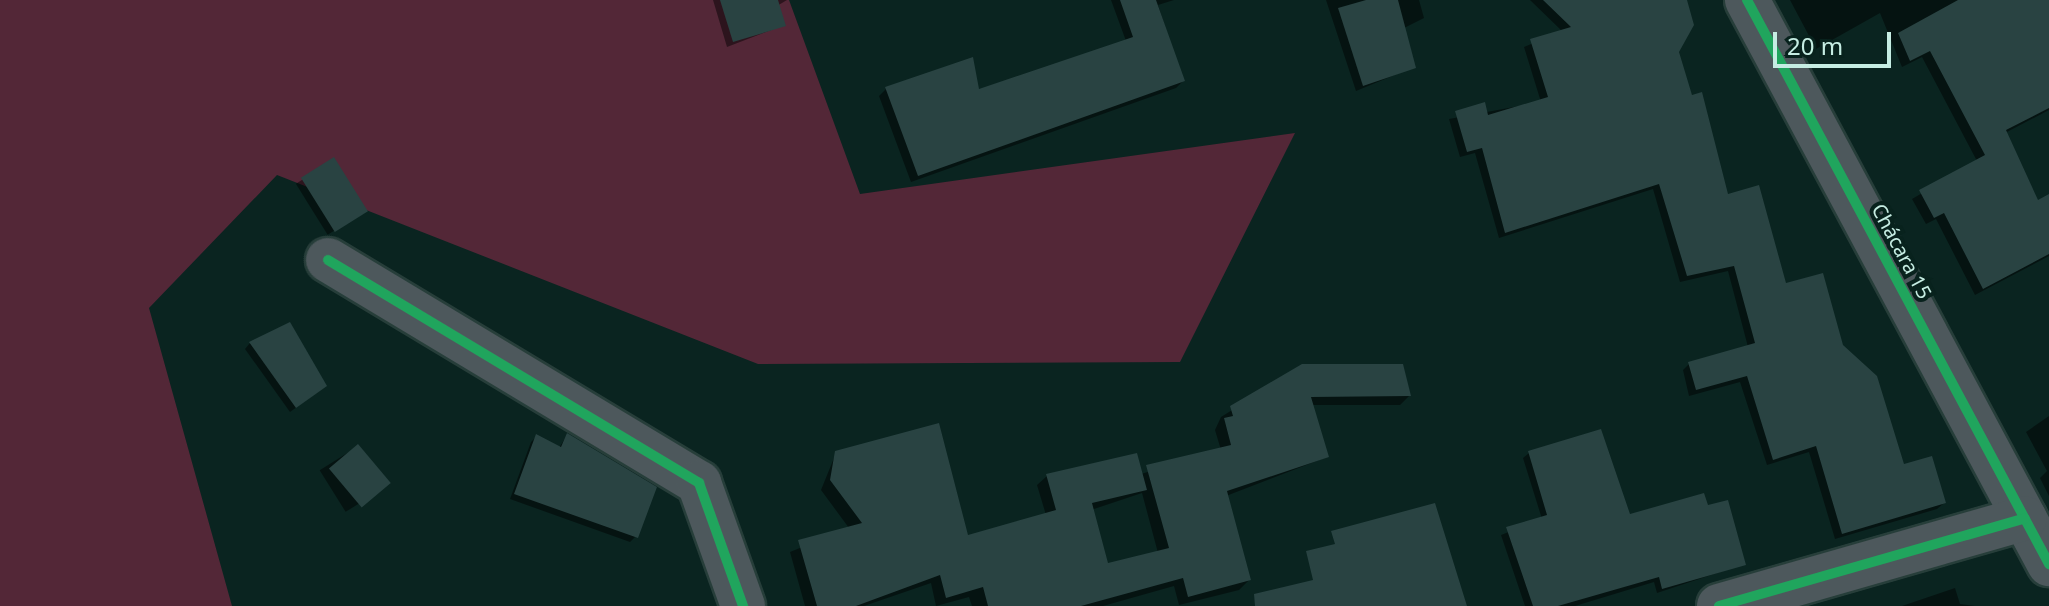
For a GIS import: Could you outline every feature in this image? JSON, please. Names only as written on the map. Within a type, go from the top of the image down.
[{"type":"street","name":"Chácara 15","points":[[1747,0],[2049,564]]},
{"type":"street","points":[[328,260],[699,483],[743,606]]},
{"type":"street","points":[[1719,606],[2025,518]]},
{"type":"shaded area","points":[[0,0],[789,0],[860,194],[1295,133],[1180,362],[758,364],[277,175],[149,308],[232,606],[0,606]]},
{"type":"building","points":[[720,0],[778,0],[786,26],[733,42]]},
{"type":"building","points":[[1120,0],[1156,0],[1185,81],[918,176],[885,87],[973,57],[979,89],[1133,37]]},
{"type":"building","points":[[1366,0],[1398,0],[1416,68],[1363,86],[1338,8]]},
{"type":"building","points":[[1543,0],[1687,0],[1694,25],[1679,52],[1692,95],[1702,92],[1728,194],[1759,185],[1786,283],[1823,273],[1843,345],[1877,376],[1904,464],[1932,456],[1946,503],[1842,534],[1816,446],[1773,460],[1747,376],[1696,390],[1688,362],[1755,343],[1734,266],[1687,276],[1659,184],[1505,233],[1482,148],[1467,152],[1455,111],[1485,102],[1488,115],[1548,97],[1530,39],[1571,27]]},
{"type":"building","points":[[1958,0],[2049,0],[2049,108],[2006,130],[2038,200],[2049,194],[2049,254],[1983,289],[1944,213],[1934,218],[1919,190],[1985,155],[1930,51],[1910,61],[1898,33]]},
{"type":"building","points":[[334,157],[368,211],[335,232],[301,178]]},
{"type":"building","points":[[290,322],[327,386],[296,408],[249,342]]},
{"type":"building","points":[[1302,364],[1403,364],[1411,396],[1311,397],[1329,457],[1227,491],[1251,580],[1188,597],[1183,578],[1081,606],[988,606],[983,587],[946,598],[940,575],[856,606],[817,606],[798,540],[862,523],[830,480],[835,451],[939,423],[968,535],[1056,510],[1046,474],[1137,453],[1147,490],[1092,503],[1108,563],[1169,548],[1146,465],[1231,445],[1224,418],[1233,416],[1230,406]]},
{"type":"building","points":[[1601,429],[1630,514],[1704,493],[1708,505],[1728,500],[1746,565],[1662,589],[1659,577],[1558,606],[1533,606],[1506,527],[1547,515],[1528,451]]},
{"type":"building","points":[[567,433],[657,487],[638,538],[514,494],[536,434],[561,447]]},
{"type":"building","points":[[358,444],[391,483],[362,507],[329,468]]},
{"type":"building","points":[[1435,503],[1467,606],[1255,606],[1254,594],[1313,580],[1306,551],[1335,544],[1331,531]]},
{"type":"cycle path","points":[[1747,0],[2049,564]]},
{"type":"cycle path","points":[[328,260],[699,483],[743,606]]},
{"type":"cycle path","points":[[1719,606],[2025,518]]}]
